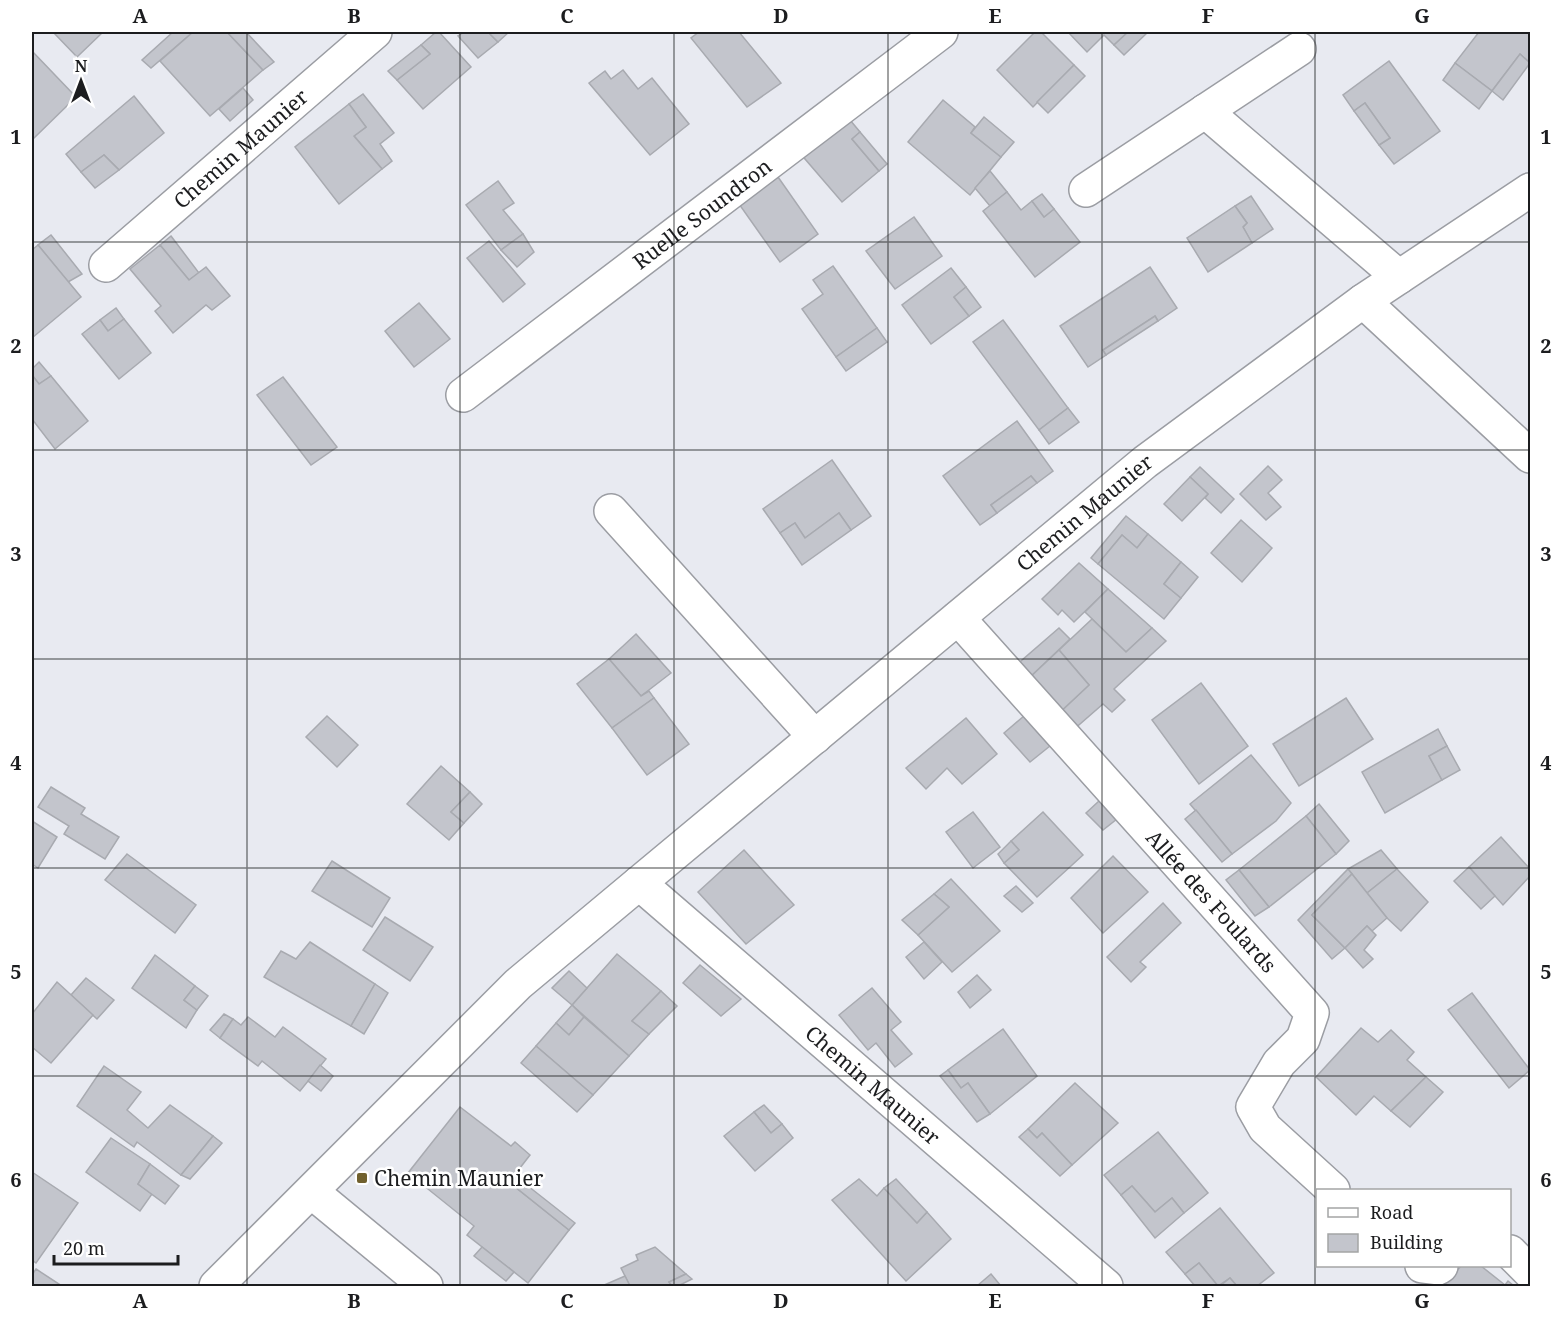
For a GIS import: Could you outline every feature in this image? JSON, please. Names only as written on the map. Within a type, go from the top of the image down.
[{"type":"street","name":"Chemin Maunier","points":[[106,265],[375,32]]},
{"type":"street","name":"Ruelle Soundron","points":[[463,395],[941,32]]},
{"type":"street","points":[[1086,190],[1299,49]]},
{"type":"street","points":[[1204,111],[1399,277]]},
{"type":"street","name":"Chemin Maunier","points":[[216,1287],[518,984],[1145,462],[1363,301],[1530,190]]},
{"type":"street","points":[[1363,301],[1530,456]]},
{"type":"street","points":[[610,511],[814,737]]},
{"type":"street","name":"Allée des Foulards","points":[[958,618],[1312,1013],[1303,1039],[1279,1063],[1253,1107],[1264,1128],[1331,1189]]},
{"type":"street","name":"Chemin Maunier","points":[[639,883],[1106,1287]]},
{"type":"street","points":[[312,1192],[426,1287]]},
{"type":"street","points":[[1511,1254],[1530,1272]]},
{"type":"building","points":[[53,32],[103,32],[77,57]]},
{"type":"building","points":[[173,32],[193,32],[151,68],[142,60]]},
{"type":"building","points":[[193,32],[227,32],[263,70],[210,116],[160,61]]},
{"type":"building","points":[[227,32],[246,32],[274,62],[263,70]]},
{"type":"building","points":[[439,32],[471,67],[423,109],[397,80],[430,54],[421,45]]},
{"type":"building","points":[[464,32],[488,32],[498,42],[478,58],[458,36]]},
{"type":"building","points":[[488,32],[509,32],[498,42]]},
{"type":"building","points":[[699,32],[739,32],[781,83],[747,107],[691,38]]},
{"type":"building","points":[[1035,32],[1041,32],[1074,65],[1033,107],[997,70]]},
{"type":"building","points":[[1068,32],[1128,32],[1114,45],[1104,35],[1087,52]]},
{"type":"building","points":[[1128,32],[1148,32],[1124,55],[1114,45]]},
{"type":"building","points":[[1479,32],[1530,32],[1530,63],[1520,54],[1492,91],[1455,63]]},
{"type":"building","points":[[421,45],[430,54],[397,80],[388,71]]},
{"type":"building","points":[[32,51],[76,97],[32,140]]},
{"type":"building","points":[[1520,54],[1530,63],[1503,100],[1492,91]]},
{"type":"building","points":[[1389,61],[1440,131],[1394,164],[1379,145],[1390,138],[1365,103],[1354,111],[1343,95]]},
{"type":"building","points":[[1455,63],[1492,91],[1479,109],[1443,80]]},
{"type":"building","points":[[1074,65],[1085,76],[1048,113],[1037,102]]},
{"type":"building","points":[[623,70],[638,89],[652,78],[689,124],[650,155],[589,83],[605,71],[611,79]]},
{"type":"building","points":[[243,88],[253,100],[230,121],[219,109]]},
{"type":"building","points":[[363,94],[394,133],[380,144],[392,161],[382,169],[354,136],[366,127],[349,104]]},
{"type":"building","points":[[134,96],[164,133],[119,170],[104,155],[81,172],[66,154]]},
{"type":"building","points":[[943,100],[975,127],[971,133],[1001,157],[970,195],[908,142]]},
{"type":"building","points":[[1365,103],[1390,138],[1379,145],[1354,111]]},
{"type":"building","points":[[349,104],[366,127],[354,136],[382,169],[339,204],[295,147]]},
{"type":"building","points":[[845,114],[860,132],[852,139],[879,171],[842,202],[799,152]]},
{"type":"building","points":[[984,117],[1014,142],[1001,157],[971,133]]},
{"type":"building","points":[[860,132],[887,164],[879,171],[852,139]]},
{"type":"building","points":[[104,155],[119,170],[95,188],[81,172]]},
{"type":"building","points":[[990,171],[1007,192],[990,206],[975,188]]},
{"type":"building","points":[[778,177],[818,234],[780,262],[739,204]]},
{"type":"building","points":[[498,181],[514,203],[503,210],[523,234],[501,250],[466,205]]},
{"type":"building","points":[[1007,192],[1021,210],[1032,201],[1044,217],[1054,209],[1080,242],[1035,277],[983,211]]},
{"type":"building","points":[[1042,194],[1054,209],[1044,217],[1032,201]]},
{"type":"building","points":[[1251,196],[1273,229],[1252,243],[1243,227],[1247,223],[1235,206]]},
{"type":"building","points":[[1235,206],[1247,223],[1243,227],[1252,243],[1208,272],[1187,238]]},
{"type":"building","points":[[914,217],[942,256],[895,289],[866,251]]},
{"type":"building","points":[[523,234],[534,252],[517,267],[501,250]]},
{"type":"building","points":[[51,235],[82,274],[68,282],[38,245]]},
{"type":"building","points":[[171,236],[199,273],[189,280],[160,245]]},
{"type":"building","points":[[489,241],[525,284],[503,302],[467,258]]},
{"type":"building","points":[[38,245],[81,297],[32,338],[32,250]]},
{"type":"building","points":[[160,245],[189,280],[206,267],[230,296],[212,310],[206,305],[173,333],[155,311],[161,306],[130,269]]},
{"type":"building","points":[[833,266],[877,328],[836,357],[802,309],[823,294],[813,280]]},
{"type":"building","points":[[1150,267],[1177,308],[1158,321],[1155,316],[1103,350],[1106,355],[1088,367],[1060,326]]},
{"type":"building","points":[[951,268],[966,287],[954,297],[969,316],[931,344],[902,305]]},
{"type":"building","points":[[966,287],[981,307],[969,316],[954,297]]},
{"type":"building","points":[[419,303],[450,339],[414,367],[385,331]]},
{"type":"building","points":[[116,308],[124,319],[108,331],[100,320]]},
{"type":"building","points":[[1155,316],[1158,321],[1106,355],[1103,350]]},
{"type":"building","points":[[124,319],[151,353],[119,379],[82,334],[100,320],[108,331]]},
{"type":"building","points":[[1003,320],[1068,408],[1039,430],[973,342]]},
{"type":"building","points":[[877,328],[887,342],[846,371],[836,357]]},
{"type":"building","points":[[39,362],[51,376],[39,384],[32,375],[32,369]]},
{"type":"building","points":[[32,375],[39,384],[51,376],[88,421],[55,449],[32,419]]},
{"type":"building","points":[[283,377],[337,447],[311,465],[257,395]]},
{"type":"building","points":[[1068,408],[1079,422],[1049,444],[1039,430]]},
{"type":"building","points":[[1017,421],[1053,471],[1037,483],[1031,476],[991,505],[997,513],[980,525],[943,476]]},
{"type":"building","points":[[832,460],[871,516],[851,530],[839,513],[805,538],[795,523],[780,533],[763,509]]},
{"type":"building","points":[[1268,466],[1282,480],[1268,493],[1281,507],[1266,520],[1240,494]]},
{"type":"building","points":[[1200,467],[1234,499],[1221,513],[1205,498],[1208,494],[1190,477]]},
{"type":"building","points":[[1031,476],[1037,483],[997,513],[991,505]]},
{"type":"building","points":[[1190,477],[1208,494],[1182,521],[1164,504]]},
{"type":"building","points":[[839,513],[851,530],[802,565],[780,533],[795,523],[805,538]]},
{"type":"building","points":[[1126,516],[1148,534],[1137,548],[1122,535],[1098,564],[1091,558]]},
{"type":"building","points":[[1241,520],[1272,548],[1242,582],[1211,553]]},
{"type":"building","points":[[1148,534],[1181,562],[1164,584],[1181,598],[1164,619],[1098,564],[1122,535],[1137,548]]},
{"type":"building","points":[[1181,562],[1198,577],[1181,598],[1164,584]]},
{"type":"building","points":[[1079,563],[1108,589],[1074,622],[1062,610],[1058,615],[1042,599]]},
{"type":"building","points":[[1108,589],[1152,628],[1126,652],[1085,612]]},
{"type":"building","points":[[1092,619],[1126,652],[1152,628],[1166,641],[1114,689],[1125,700],[1112,712],[1103,704],[1072,731],[1057,715],[1089,685],[1059,650]]},
{"type":"building","points":[[1059,628],[1070,639],[1027,680],[1015,666]]},
{"type":"building","points":[[636,634],[671,673],[641,696],[609,659]]},
{"type":"building","points":[[1059,650],[1089,685],[1057,715],[1027,680]]},
{"type":"building","points":[[609,659],[641,696],[649,691],[654,698],[612,728],[577,684]]},
{"type":"building","points":[[1201,683],[1248,746],[1199,784],[1152,720]]},
{"type":"building","points":[[654,698],[689,744],[647,775],[612,728]]},
{"type":"building","points":[[1346,698],[1373,739],[1299,786],[1273,744]]},
{"type":"building","points":[[327,716],[358,745],[337,767],[306,737]]},
{"type":"building","points":[[1024,716],[1050,746],[1030,762],[1004,733]]},
{"type":"building","points":[[966,718],[997,754],[962,784],[947,768],[926,789],[906,768]]},
{"type":"building","points":[[1438,729],[1447,746],[1429,756],[1442,780],[1385,813],[1362,772]]},
{"type":"building","points":[[1447,746],[1460,770],[1442,780],[1429,756]]},
{"type":"building","points":[[1251,755],[1291,803],[1276,821],[1232,854],[1190,804]]},
{"type":"building","points":[[441,766],[470,792],[451,812],[464,823],[449,840],[407,804]]},
{"type":"building","points":[[51,787],[85,808],[81,814],[119,837],[105,859],[64,834],[69,826],[38,807]]},
{"type":"building","points":[[470,792],[482,804],[464,823],[451,812]]},
{"type":"building","points":[[1099,801],[1117,819],[1103,830],[1086,813]]},
{"type":"building","points":[[1319,804],[1349,841],[1336,854],[1306,816]]},
{"type":"building","points":[[1196,810],[1232,854],[1222,862],[1185,819]]},
{"type":"building","points":[[973,812],[1000,847],[973,868],[946,832]]},
{"type":"building","points":[[1043,812],[1083,855],[1037,897],[1004,863],[1019,850],[1011,841]]},
{"type":"building","points":[[1306,816],[1336,854],[1269,907],[1239,870]]},
{"type":"building","points":[[32,821],[57,837],[38,868],[32,864]]},
{"type":"building","points":[[1501,837],[1530,869],[1530,876],[1503,905],[1469,867]]},
{"type":"building","points":[[1011,841],[1019,850],[1004,863],[998,854]]},
{"type":"building","points":[[744,850],[794,905],[746,944],[698,892]]},
{"type":"building","points":[[1381,850],[1397,869],[1367,893],[1348,869]]},
{"type":"building","points":[[127,854],[196,905],[175,933],[105,880]]},
{"type":"building","points":[[1113,856],[1148,892],[1103,933],[1071,898]]},
{"type":"building","points":[[332,861],[390,898],[372,927],[312,891]]},
{"type":"building","points":[[1469,867],[1495,896],[1481,909],[1454,881]]},
{"type":"building","points":[[1348,869],[1352,874],[1312,915],[1345,948],[1332,959],[1298,920]]},
{"type":"building","points":[[1397,869],[1428,902],[1401,931],[1367,893]]},
{"type":"building","points":[[1239,870],[1269,907],[1255,916],[1226,880]]},
{"type":"building","points":[[1352,874],[1387,918],[1372,931],[1367,926],[1345,948],[1312,915]]},
{"type":"building","points":[[951,879],[1000,931],[952,972],[918,935],[949,907],[934,894]]},
{"type":"building","points":[[1016,886],[1033,903],[1022,912],[1004,896]]},
{"type":"building","points":[[934,894],[949,907],[918,935],[902,920]]},
{"type":"building","points":[[1163,903],[1181,923],[1140,962],[1146,967],[1131,982],[1107,957]]},
{"type":"building","points":[[385,917],[433,947],[410,981],[363,950]]},
{"type":"building","points":[[1367,926],[1376,935],[1364,950],[1373,959],[1363,968],[1345,948]]},
{"type":"building","points":[[310,942],[375,984],[351,1026],[264,977],[281,951],[296,959]]},
{"type":"building","points":[[924,942],[942,962],[924,979],[906,957]]},
{"type":"building","points":[[617,954],[661,991],[632,1021],[649,1034],[629,1056],[572,1005]]},
{"type":"building","points":[[155,955],[195,986],[184,1000],[197,1010],[186,1028],[132,988]]},
{"type":"building","points":[[700,965],[741,999],[721,1016],[683,983]]},
{"type":"building","points":[[569,971],[587,988],[572,1005],[552,988]]},
{"type":"building","points":[[977,975],[991,990],[970,1008],[958,992]]},
{"type":"building","points":[[86,978],[114,1000],[97,1019],[71,995]]},
{"type":"building","points":[[57,982],[93,1015],[51,1063],[32,1047],[32,1014]]},
{"type":"building","points":[[375,984],[388,993],[364,1034],[351,1026]]},
{"type":"building","points":[[195,986],[208,996],[197,1010],[184,1000]]},
{"type":"building","points":[[872,988],[901,1022],[891,1030],[912,1054],[895,1067],[876,1043],[868,1050],[839,1015]]},
{"type":"building","points":[[661,991],[677,1006],[649,1034],[632,1021]]},
{"type":"building","points":[[1472,993],[1530,1070],[1509,1088],[1448,1010]]},
{"type":"building","points":[[572,1005],[584,1017],[569,1035],[556,1023]]},
{"type":"building","points":[[224,1014],[233,1019],[220,1038],[210,1030]]},
{"type":"building","points":[[248,1017],[275,1037],[283,1027],[326,1059],[300,1091],[262,1061],[258,1066],[220,1038],[233,1019],[241,1025]]},
{"type":"building","points":[[584,1017],[629,1056],[593,1095],[536,1046],[556,1023],[569,1035]]},
{"type":"building","points":[[1361,1028],[1378,1042],[1391,1030],[1414,1052],[1407,1060],[1426,1077],[1391,1111],[1374,1096],[1356,1115],[1316,1077]]},
{"type":"building","points":[[1003,1029],[1037,1076],[990,1114],[968,1083],[961,1088],[948,1070]]},
{"type":"building","points":[[536,1046],[593,1095],[577,1112],[521,1063]]},
{"type":"building","points":[[320,1065],[333,1076],[321,1091],[308,1081]]},
{"type":"building","points":[[104,1066],[141,1092],[127,1110],[148,1128],[170,1105],[213,1136],[181,1175],[137,1142],[134,1147],[77,1106]]},
{"type":"building","points":[[948,1070],[961,1088],[968,1083],[990,1114],[977,1122],[940,1076]]},
{"type":"building","points":[[1426,1077],[1443,1092],[1410,1127],[1391,1111]]},
{"type":"building","points":[[1075,1083],[1118,1123],[1072,1165],[1042,1133],[1037,1138],[1028,1129]]},
{"type":"building","points":[[764,1105],[782,1124],[771,1133],[754,1112]]},
{"type":"building","points":[[460,1107],[511,1146],[515,1142],[530,1155],[509,1182],[569,1230],[528,1283],[467,1235],[474,1226],[408,1173]]},
{"type":"building","points":[[754,1112],[771,1133],[782,1124],[793,1138],[755,1171],[724,1136]]},
{"type":"building","points":[[1028,1129],[1037,1138],[1042,1133],[1072,1165],[1060,1176],[1019,1137]]},
{"type":"building","points":[[1158,1132],[1208,1193],[1184,1213],[1172,1198],[1155,1212],[1132,1186],[1121,1195],[1104,1175]]},
{"type":"building","points":[[213,1136],[222,1143],[190,1179],[181,1175]]},
{"type":"building","points":[[111,1138],[150,1164],[138,1184],[152,1194],[140,1211],[86,1172]]},
{"type":"building","points":[[150,1164],[179,1186],[165,1204],[138,1184]]},
{"type":"building","points":[[32,1172],[78,1203],[36,1263],[32,1260]]},
{"type":"building","points":[[514,1175],[575,1223],[569,1230],[509,1182]]},
{"type":"building","points":[[859,1179],[877,1196],[884,1188],[917,1223],[927,1212],[951,1239],[906,1281],[832,1200]]},
{"type":"building","points":[[896,1179],[927,1212],[917,1223],[884,1188]]},
{"type":"building","points":[[1132,1186],[1155,1212],[1172,1198],[1184,1213],[1155,1238],[1121,1195]]},
{"type":"building","points":[[1220,1208],[1274,1273],[1257,1286],[1237,1286],[1230,1278],[1218,1286],[1199,1263],[1185,1274],[1166,1252]]},
{"type":"building","points":[[482,1247],[514,1272],[506,1281],[474,1256]]},
{"type":"building","points":[[655,1247],[686,1274],[669,1282],[672,1286],[630,1286],[621,1268],[638,1260],[636,1255]]},
{"type":"building","points":[[1199,1263],[1218,1286],[1195,1286],[1185,1274]]},
{"type":"building","points":[[1460,1267],[1482,1267],[1505,1285],[1508,1281],[1514,1286],[1443,1286]]},
{"type":"building","points":[[36,1269],[62,1286],[32,1286],[32,1275]]},
{"type":"building","points":[[686,1274],[692,1279],[678,1286],[672,1286],[669,1282]]},
{"type":"building","points":[[991,1274],[1001,1286],[977,1286]]},
{"type":"building","points":[[625,1276],[630,1286],[602,1286]]},
{"type":"building","points":[[1230,1278],[1237,1286],[1220,1286]]},
{"type":"place","name":"Chemin Maunier","points":[[362,1178]]}]
